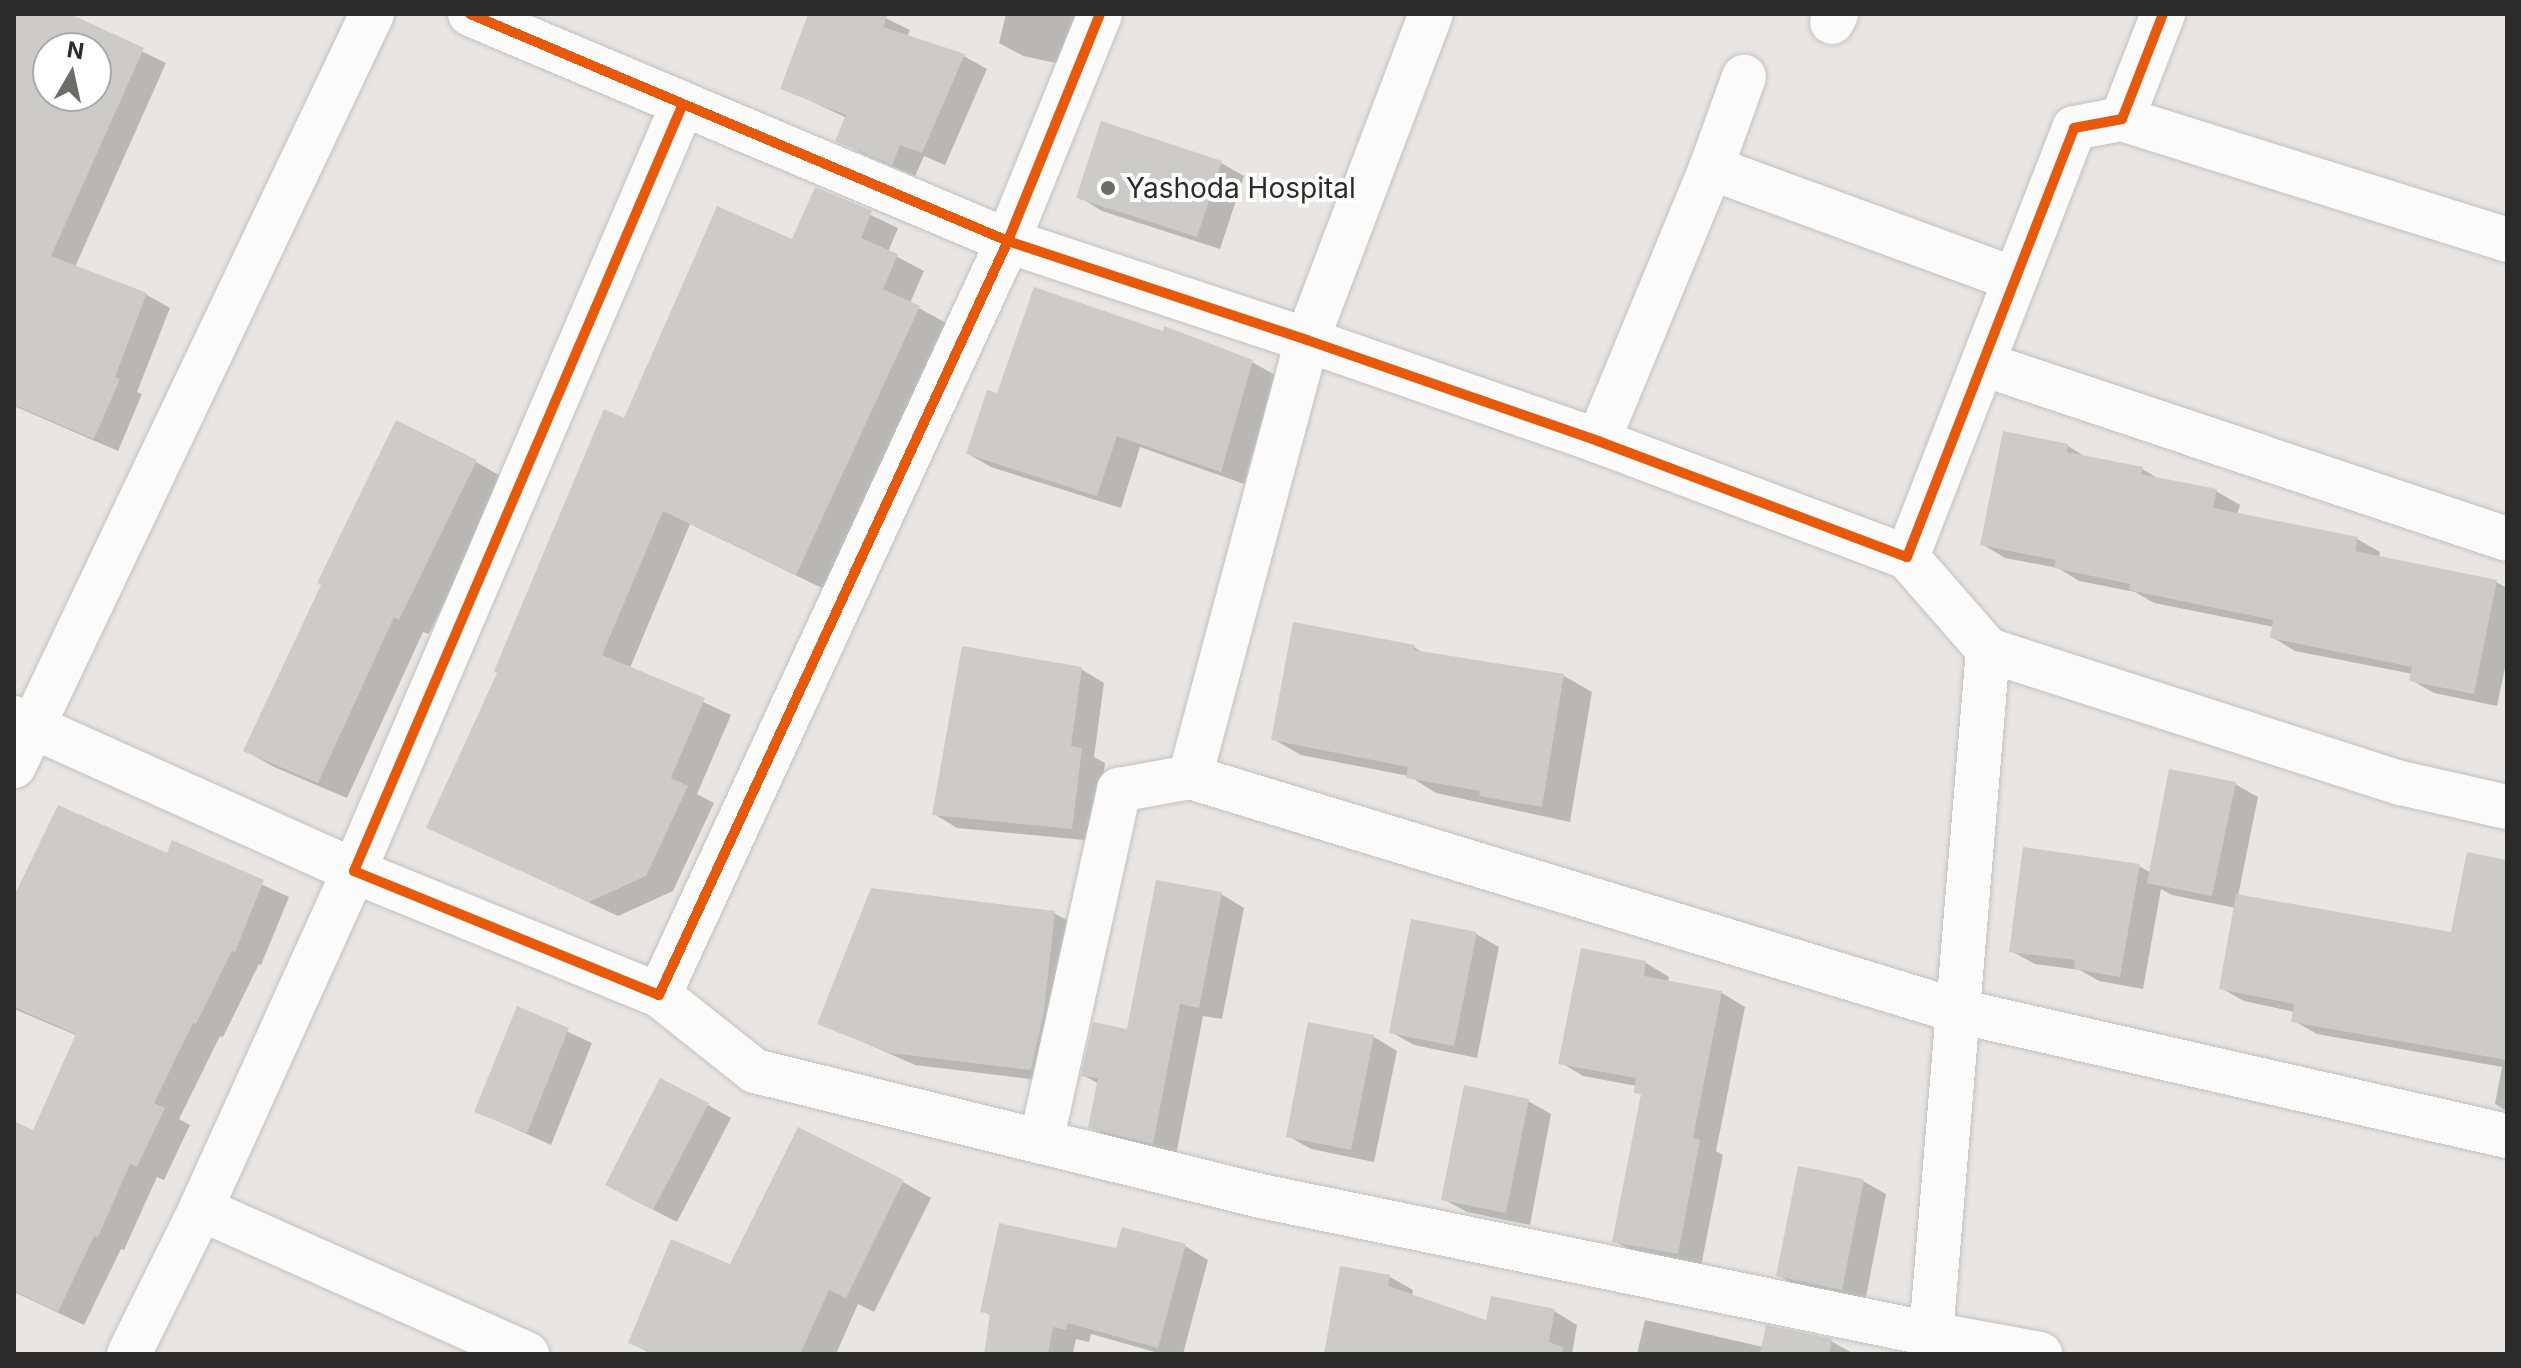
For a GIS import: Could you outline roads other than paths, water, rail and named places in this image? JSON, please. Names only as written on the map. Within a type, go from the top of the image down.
[{"type":"street","points":[[14,766],[23,722],[372,14]]},
{"type":"street","points":[[470,14],[1008,241],[1598,441],[1907,557],[1988,650],[2401,783],[2507,807]]},
{"type":"street","points":[[659,995],[1008,241],[1100,14]]},
{"type":"street","points":[[1190,777],[1307,340],[1431,14]]},
{"type":"street","points":[[2122,119],[2163,14]]},
{"type":"street","points":[[1598,441],[1711,168],[1744,77]]},
{"type":"street","points":[[129,1354],[201,1209],[354,871],[682,106]]},
{"type":"street","points":[[1907,557],[2074,128],[2122,119],[2507,240]]},
{"type":"street","points":[[1711,168],[2014,279]]},
{"type":"street","points":[[1983,364],[2507,539]]},
{"type":"street","points":[[1931,1334],[1988,650]]},
{"type":"street","points":[[23,722],[354,871],[659,995],[755,1071],[1261,1196],[2040,1354]]},
{"type":"street","points":[[1041,1142],[1119,790],[1190,777],[1958,1011],[2507,1136]]},
{"type":"street","points":[[201,1209],[527,1354]]},
{"type":"place","name":"Yashoda Hospital","points":[[1108,188]]}]
